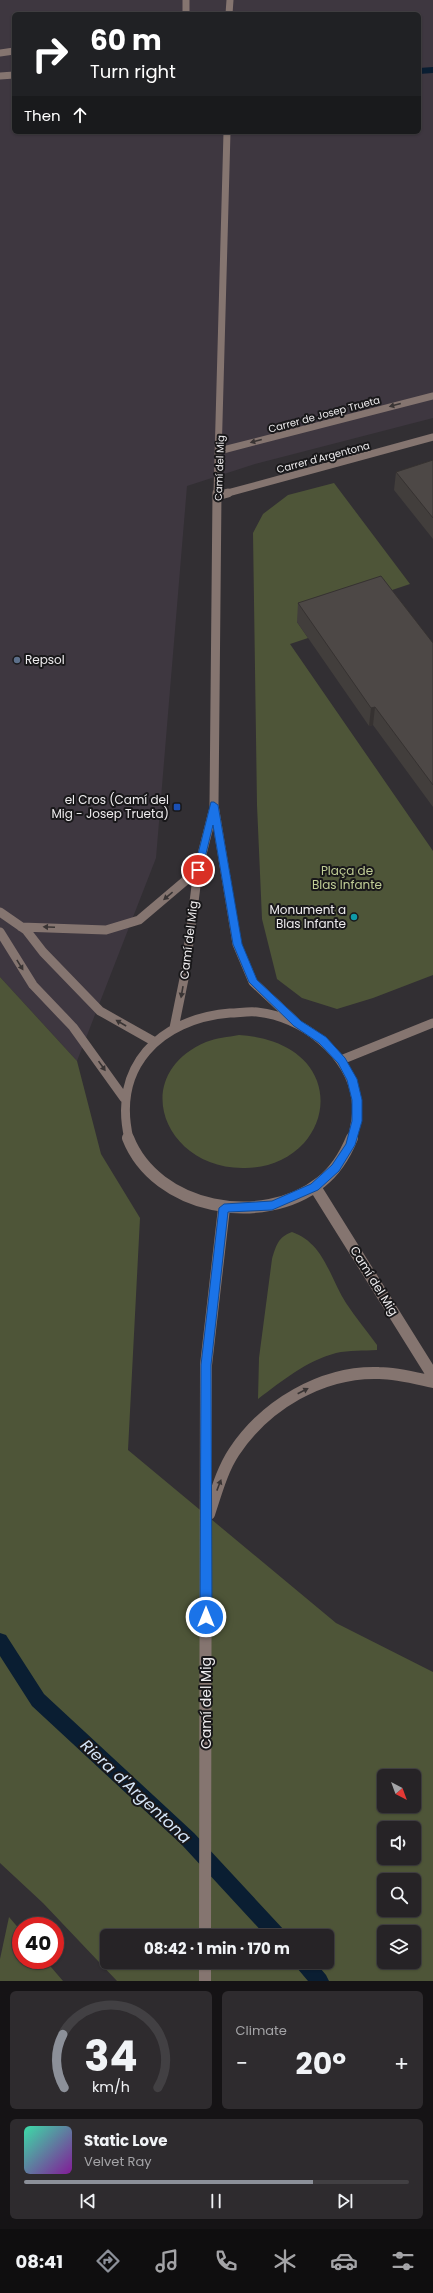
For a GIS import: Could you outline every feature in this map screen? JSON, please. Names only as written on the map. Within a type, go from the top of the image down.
[{"type":"street","points":[[186,0],[186,12]]},
{"type":"street","points":[[230,0],[230,12]]},
{"type":"street","points":[[0,53],[12,51]]},
{"type":"street","points":[[0,76],[12,75]]},
{"type":"street","name":"Camí del Mig","points":[[227,134],[218,496],[214,805],[237,944],[253,982],[298,1024]]},
{"type":"street","name":"Carrer de Josep Trueta","points":[[219,451],[433,396]]},
{"type":"street","name":"Carrer d'Argentona","points":[[218,496],[433,437]]},
{"type":"street","name":"Camí del Mig","points":[[174,1028],[185,974],[198,870],[214,805]]},
{"type":"street","points":[[21,927],[106,930],[140,920],[198,870]]},
{"type":"street","points":[[0,912],[21,927],[100,1011],[155,1042]]},
{"type":"street","points":[[0,932],[33,985],[73,1028],[124,1098]]},
{"type":"street","points":[[257,1012],[298,1024],[322,1040],[342,1060],[352,1079],[357,1100],[357,1121],[350,1145],[336,1168],[315,1187],[272,1206],[224,1208],[189,1198],[159,1181],[137,1156],[125,1127],[124,1098],[134,1068],[155,1042],[174,1028],[214,1013],[257,1012]]},
{"type":"street","points":[[342,1060],[433,1023]]},
{"type":"street","name":"Camí del Mig","points":[[315,1187],[433,1376]]},
{"type":"street","name":"Camí del Mig","points":[[206,1929],[206,1365],[224,1208]]},
{"type":"street","points":[[206,1522],[219,1484],[233,1453],[253,1427],[278,1405],[306,1388],[338,1378],[371,1373],[405,1376],[433,1382]]},
{"type":"street","points":[[205,1969],[205,1981]]},
{"type":"shaded area","points":[[0,0],[433,0],[433,418],[255,464],[187,486],[156,858],[77,1061],[0,977]]},
{"type":"green space","name":"Plaça de Blas Infante","points":[[334,483],[410,584],[297,622],[308,638],[290,644],[433,851],[433,975],[373,998],[337,1009],[302,998],[277,979],[262,919],[257,805],[253,533],[263,514],[288,495]]},
{"type":"green space","points":[[0,977],[77,1061],[101,1154],[140,1218],[128,1450],[336,1623],[433,1672],[433,1981],[117,1981],[106,1969],[334,1969],[334,1929],[100,1929],[100,1963],[64,1925],[64,1917],[56,1917],[0,1863]]},
{"type":"green space","points":[[239,1035],[251,1036],[274,1042],[295,1053],[311,1070],[317,1081],[320,1098],[317,1122],[304,1143],[291,1154],[277,1162],[270,1165],[253,1168],[217,1165],[194,1154],[177,1138],[166,1118],[163,1097],[168,1076],[182,1057],[206,1042]]},
{"type":"green space","points":[[292,1232],[303,1237],[312,1244],[319,1253],[346,1303],[377,1345],[377,1350],[346,1351],[315,1361],[295,1372],[258,1399],[259,1358],[272,1259],[276,1246],[281,1239]]},
{"type":"green space","points":[[9,1917],[12,1920],[12,1969],[53,1969],[63,1981],[0,1981],[0,1959]]},
{"type":"building","points":[[433,460],[433,518],[396,472]]},
{"type":"building","points":[[381,576],[433,643],[433,785],[375,707],[371,708],[298,603]]},
{"type":"waterway","points":[[421,71],[433,70]]},
{"type":"waterway","name":"Riera d'Argentona","points":[[0,1641],[38,1700],[188,1839],[272,1929]]},
{"type":"waterway","name":"Riera d'Argentona","points":[[309,1969],[320,1981]]},
{"type":"place","name":"Repsol","points":[[17,660]]},
{"type":"place","name":"el Cros (Camí del Mig - Josep Trueta)","points":[[177,807]]},
{"type":"place","name":"Monument a Blas Infante","points":[[354,917]]},
{"type":"route","points":[[198,870],[214,805],[237,944],[253,982],[298,1024],[322,1040],[342,1060],[352,1079],[357,1100],[357,1121],[350,1145],[336,1168],[315,1187],[272,1206],[224,1208],[206,1365],[206,1617]]}]
